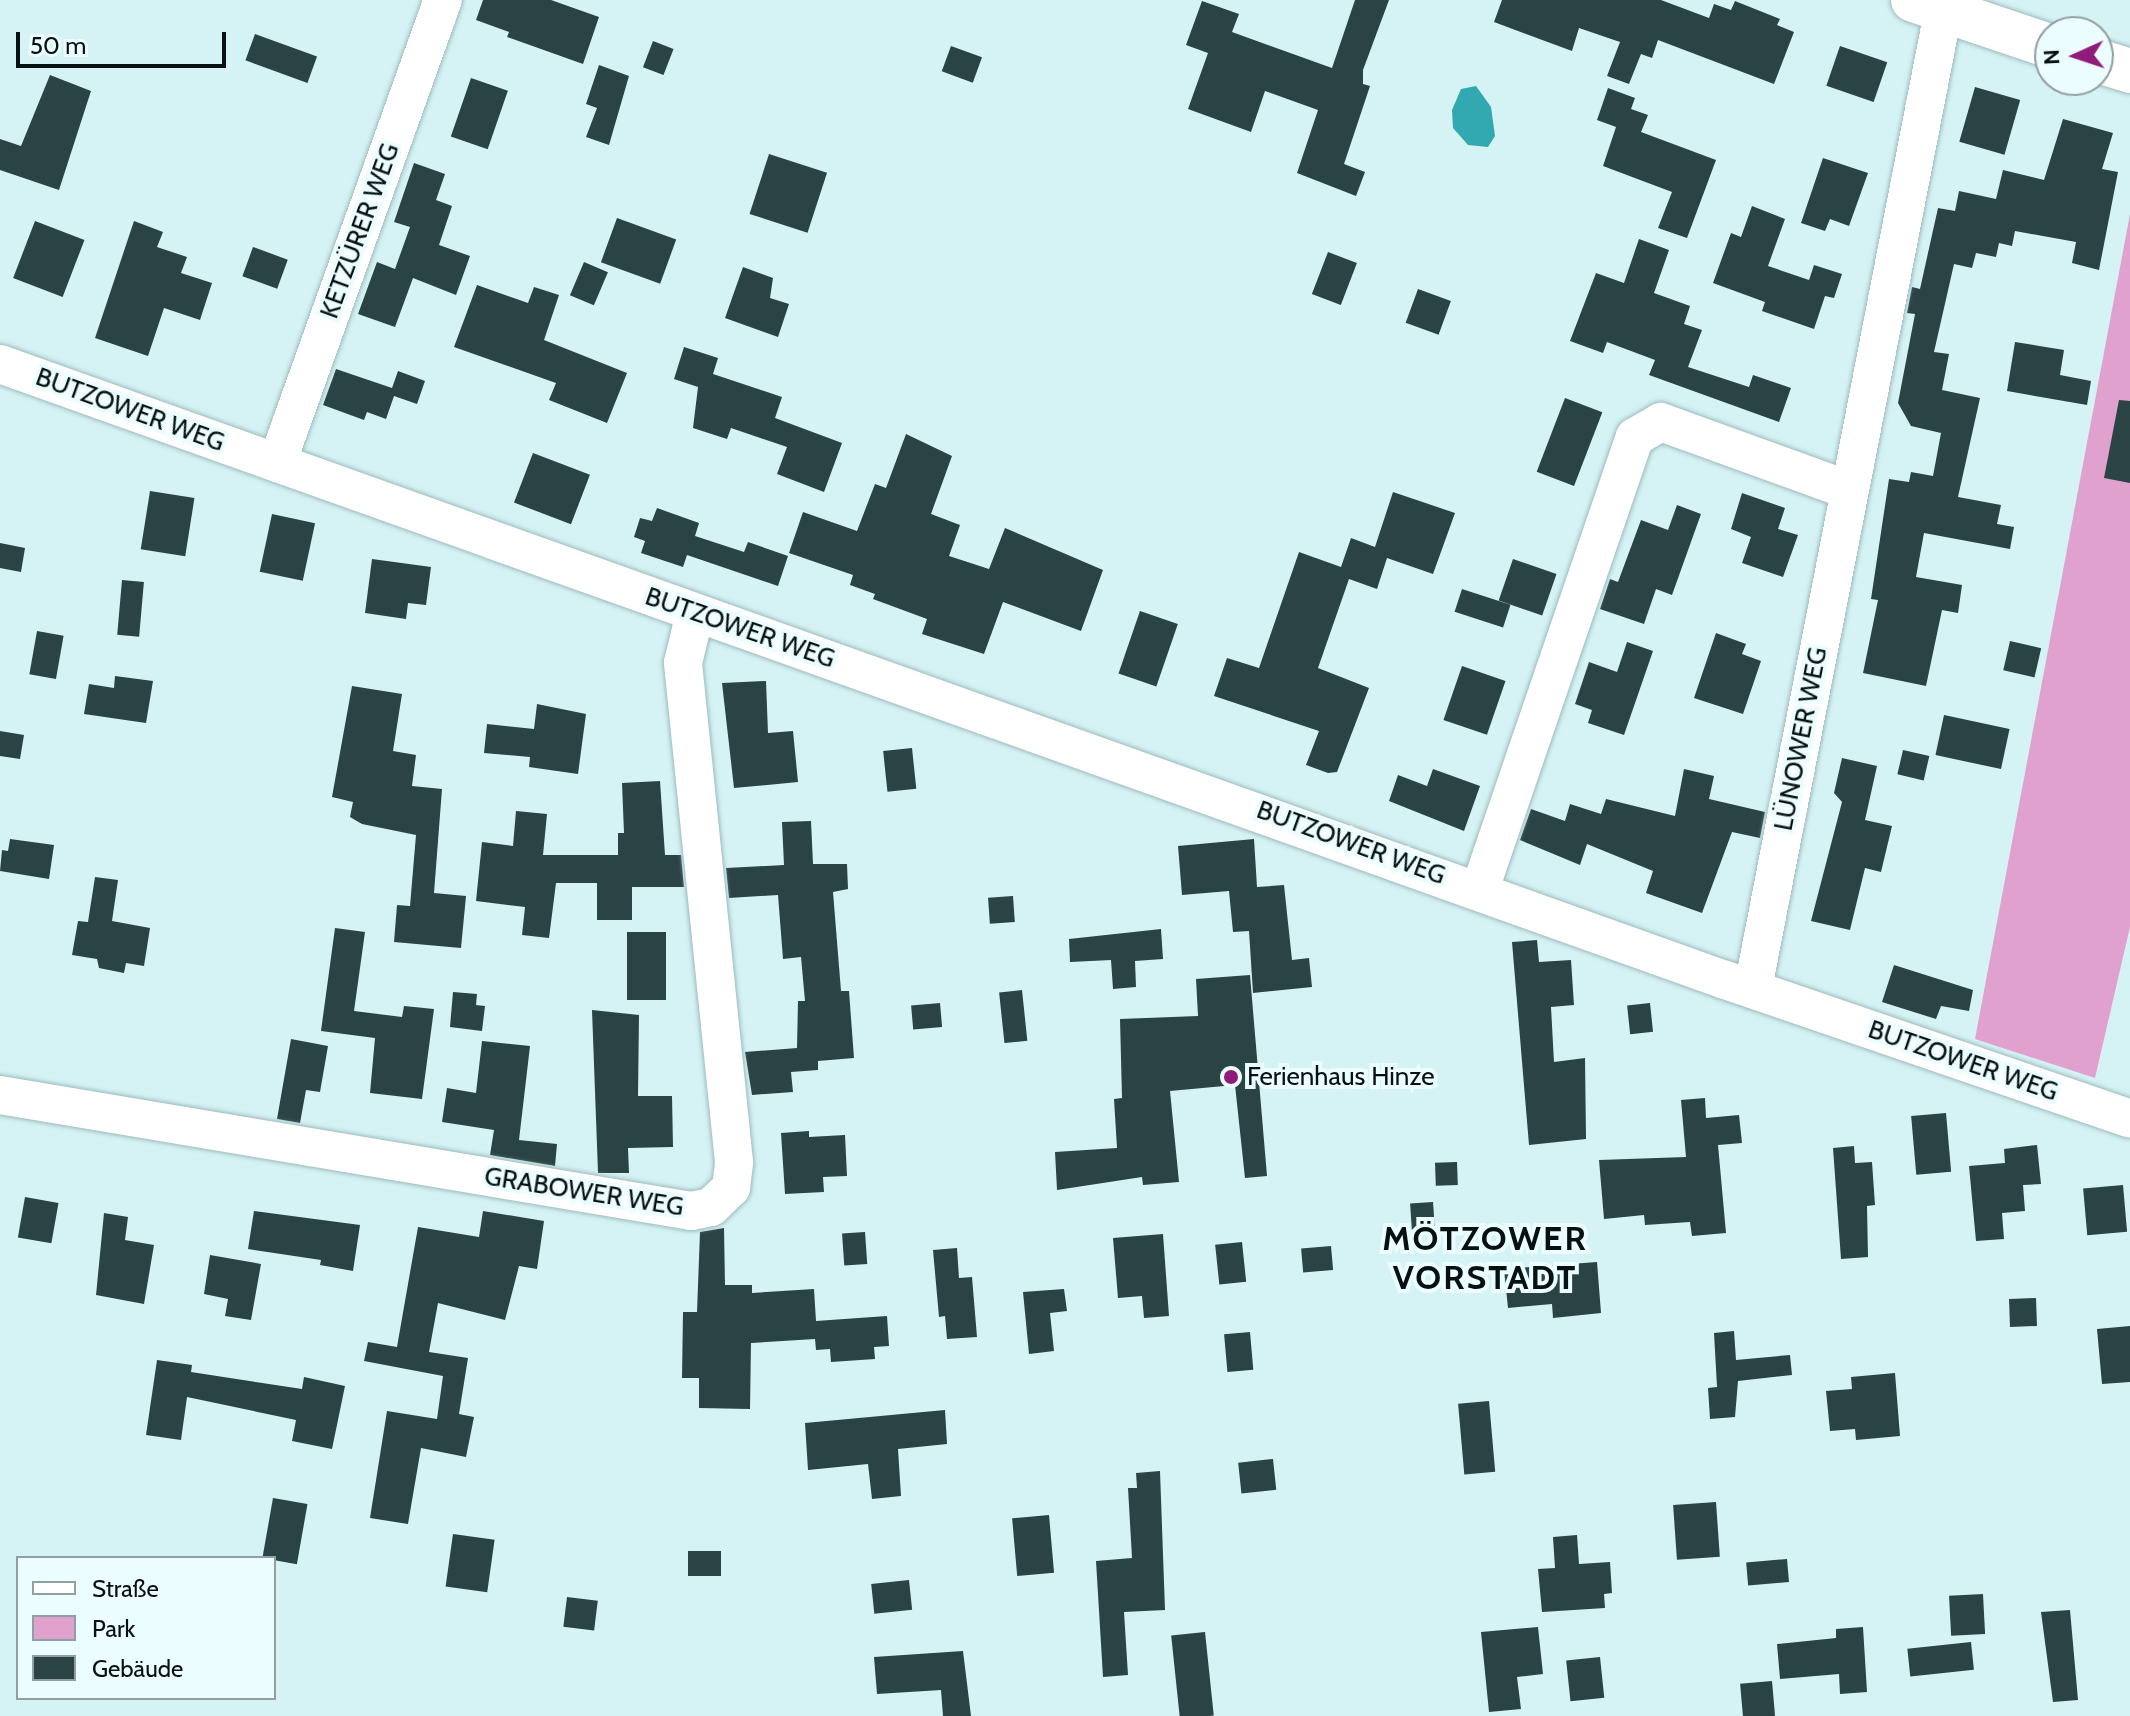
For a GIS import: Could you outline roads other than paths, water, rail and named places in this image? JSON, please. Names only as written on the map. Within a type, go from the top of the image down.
[{"type":"main road","points":[[1928,6],[2034,41]]},
{"type":"street","name":"KETZÜRER WEG","points":[[277,463],[443,0]]},
{"type":"street","name":"LÜNOWER WEG","points":[[1753,988],[1849,490],[1928,6]]},
{"type":"street","name":"BUTZOWER WEG","points":[[0,364],[695,613],[2130,1119]]},
{"type":"street","name":"BUTZOWER WEG","points":[[1480,889],[1635,437],[1661,422],[1849,490]]},
{"type":"street","name":"GRABOWER WEG","points":[[0,1095],[691,1211],[711,1207],[731,1188],[734,1162],[683,663],[695,613]]},
{"type":"water","points":[[1476,86],[1491,107],[1495,136],[1488,147],[1468,145],[1453,128],[1452,110],[1461,89]]},
{"type":"place","name":"Ferienhaus Hinze","points":[[1231,1077]]},
{"type":"district","name":"MÖTZOWER VORSTADT","points":[[1485,1258]]}]
